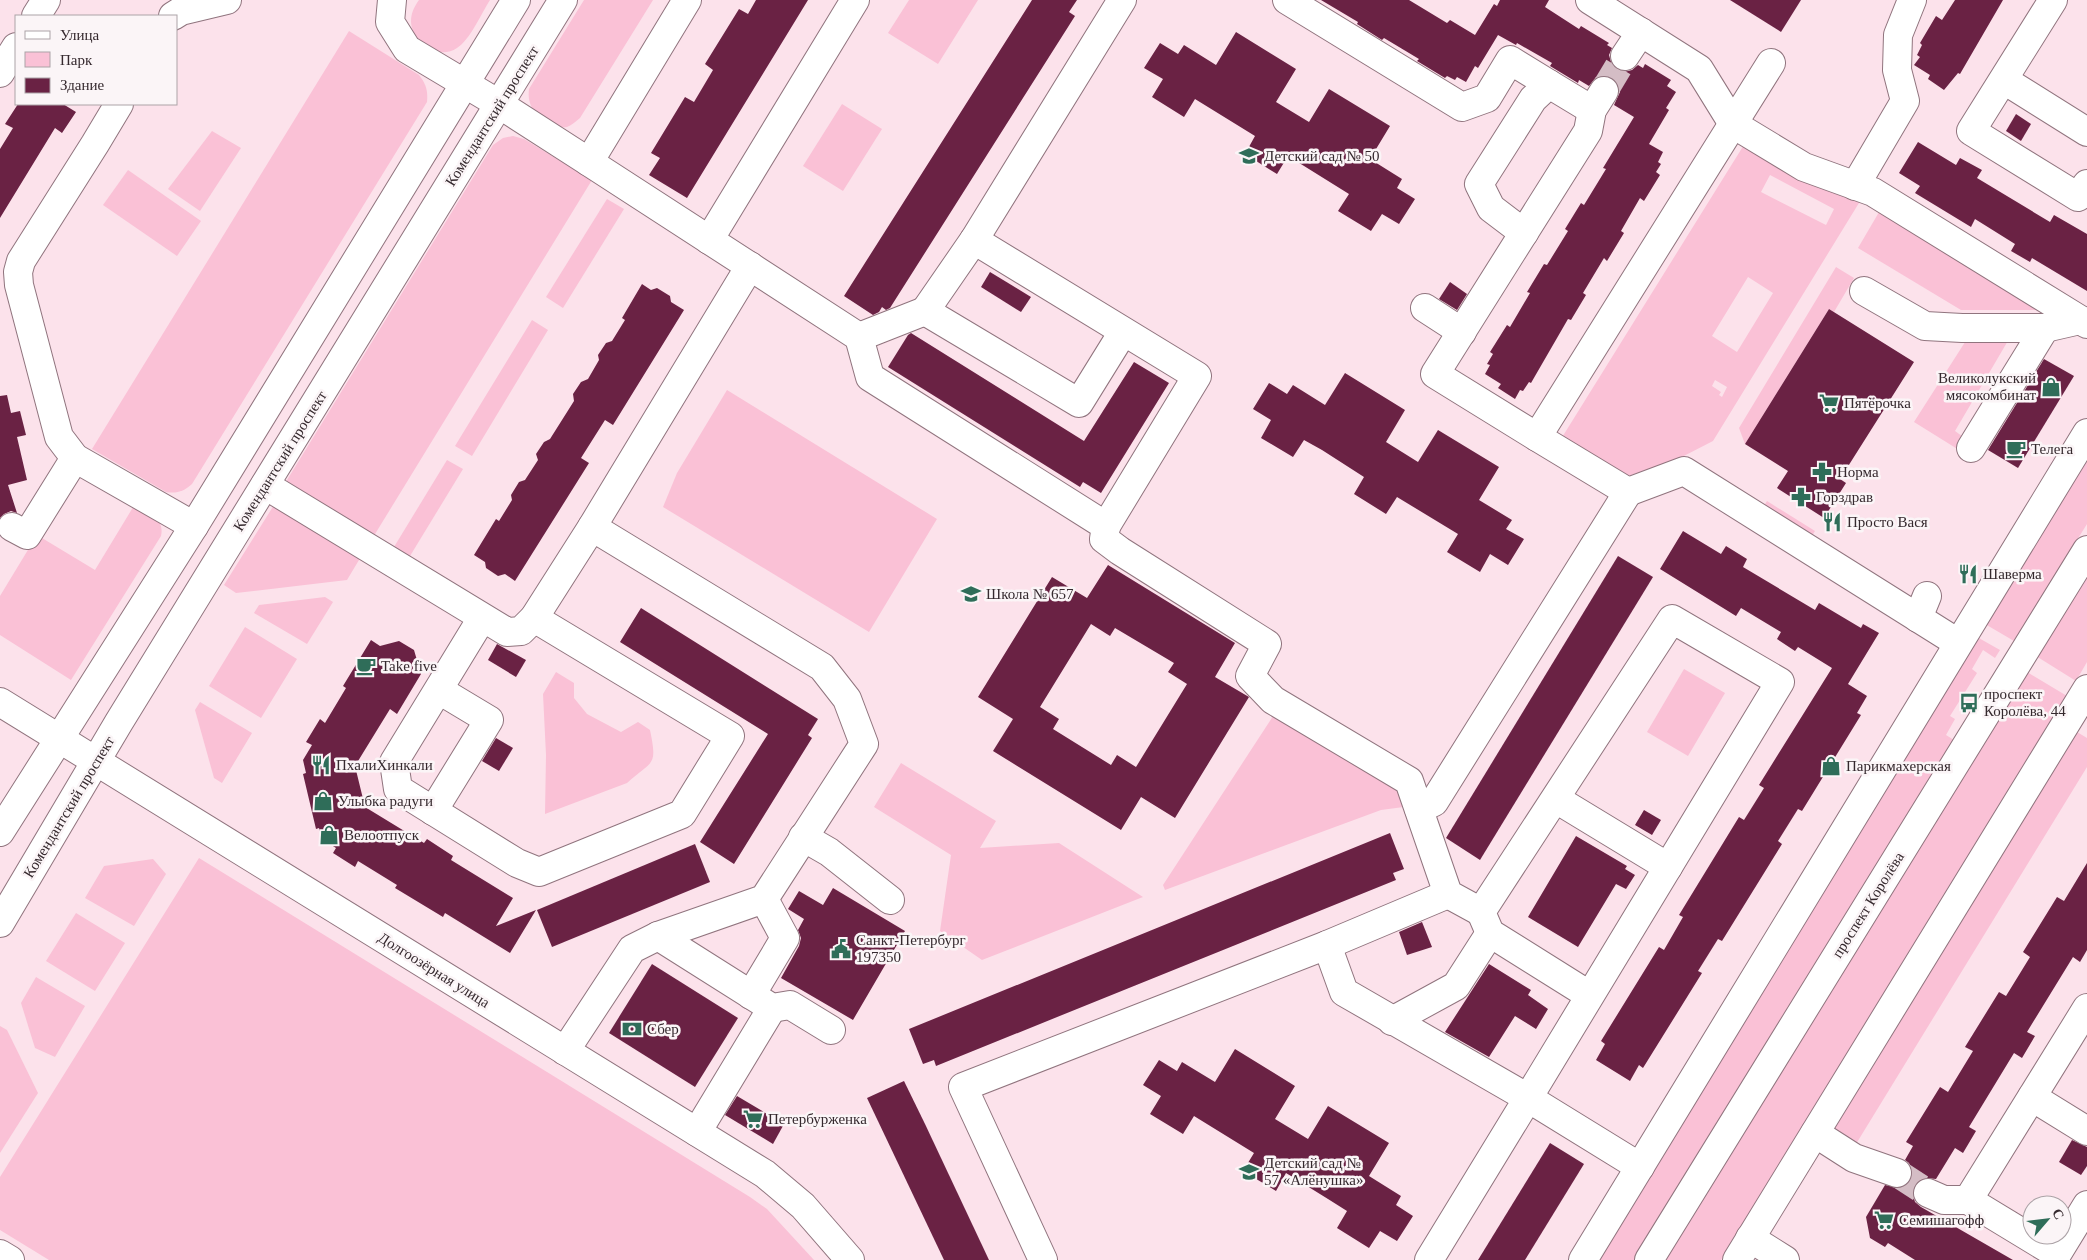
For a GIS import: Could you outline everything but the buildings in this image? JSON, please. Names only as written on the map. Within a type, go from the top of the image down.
[{"type":"street","points":[[37,15],[46,0]]},
{"type":"street","points":[[175,15],[181,11],[227,0]]},
{"type":"street","points":[[392,0],[390,22],[407,49],[499,104],[859,337],[870,377],[1106,526]]},
{"type":"street","points":[[0,832],[194,526],[516,0]]},
{"type":"street","name":"Комендантский проспект","points":[[0,923],[96,761],[563,0]]},
{"type":"street","points":[[589,162],[687,0]]},
{"type":"street","points":[[709,240],[855,0]]},
{"type":"street","points":[[859,337],[925,311],[974,240],[1122,0]]},
{"type":"street","points":[[1287,0],[1462,107],[1487,98],[1510,60],[1549,84],[1598,100],[1588,131],[1435,374],[1628,492]]},
{"type":"street","points":[[1590,0],[1699,69],[1733,124],[1804,167],[1873,192],[2084,322]]},
{"type":"street","points":[[1855,186],[1905,101],[1897,70],[1898,35],[1912,0]]},
{"type":"street","points":[[2053,0],[1972,131],[2078,197],[2087,184]]},
{"type":"street","points":[[1625,56],[1641,32]]},
{"type":"street","points":[[0,73],[15,49]]},
{"type":"street","points":[[1537,437],[1771,63]]},
{"type":"street","points":[[2004,80],[2087,132]]},
{"type":"street","points":[[1524,233],[1491,208],[1479,184],[1532,98],[1549,84]]},
{"type":"street","points":[[117,105],[22,261],[18,272],[19,285],[59,437],[75,458],[194,526]]},
{"type":"street","points":[[974,240],[1197,376],[1106,526],[1104,539],[1267,644],[1250,676],[1273,700],[1409,781],[1448,894],[1485,923],[1589,995]]},
{"type":"street","points":[[265,485],[482,618],[507,632],[521,631],[534,618],[592,527],[750,266]]},
{"type":"street","points":[[1864,291],[1925,326],[2045,328],[2084,322]]},
{"type":"street","points":[[1426,308],[1462,332]]},
{"type":"street","points":[[925,311],[1079,403],[1123,332]]},
{"type":"street","points":[[1971,448],[2045,328]]},
{"type":"street","points":[[1583,1260],[2087,433]]},
{"type":"street","points":[[12,526],[27,535],[75,458]]},
{"type":"street","points":[[1418,809],[1434,802],[1628,492],[1684,471],[1922,607],[1958,643]]},
{"type":"street","points":[[565,1051],[632,949],[658,936],[764,899],[864,744],[846,698],[822,668],[592,527]]},
{"type":"street","name":"проспект Королёва","points":[[1649,1260],[2087,550]]},
{"type":"street","points":[[482,618],[394,762],[398,788],[517,863],[539,872],[682,814],[730,736],[534,618]]},
{"type":"street","points":[[1392,1020],[1456,986],[1485,923],[1556,800],[1672,619],[1780,682],[1429,1260]]},
{"type":"street","points":[[1785,1260],[1744,1249],[2080,716],[2087,689]]},
{"type":"street","points":[[433,811],[489,720],[439,690]]},
{"type":"street","name":"Долгоозёрная улица","points":[[0,702],[765,1174],[803,1206],[850,1260]]},
{"type":"street","points":[[1556,800],[1668,867]]},
{"type":"street","points":[[803,837],[829,852],[890,900]]},
{"type":"street","points":[[1043,1260],[963,1087],[1326,945],[1448,894]]},
{"type":"street","points":[[697,1132],[762,1002],[785,938],[764,899]]},
{"type":"street","points":[[658,936],[762,1002],[790,1005],[831,1030]]},
{"type":"street","points":[[1326,945],[1344,992],[1528,1098],[1640,1166]]},
{"type":"street","points":[[1968,1200],[2087,1008]]},
{"type":"street","points":[[2032,1097],[2087,1131]]},
{"type":"street","points":[[1815,1134],[1854,1158],[1897,1173]]},
{"type":"street","points":[[1928,1193],[1944,1200],[1968,1200],[2057,1254],[2087,1205]]},
{"type":"street","points":[[0,1254],[10,1260]]},
{"type":"green space","points":[[419,0],[490,0],[471,33],[462,44],[450,51],[442,52],[434,51],[427,47],[412,29],[412,16]]},
{"type":"green space","points":[[584,0],[653,0],[580,118],[567,127],[559,127],[535,112],[530,104],[529,89]]},
{"type":"green space","points":[[909,0],[978,0],[938,64],[888,33]]},
{"type":"green space","points":[[349,31],[419,75],[426,87],[427,102],[192,484],[174,493],[166,492],[92,449]]},
{"type":"green space","points":[[842,104],[882,129],[843,191],[803,166]]},
{"type":"green space","points":[[212,131],[241,148],[200,211],[168,189]]},
{"type":"green space","points":[[513,136],[524,139],[592,180],[372,539],[287,484],[287,480],[493,145],[503,138]]},
{"type":"green space","points":[[1747,140],[1862,198],[1713,441],[1676,460],[1622,478],[1561,439]],"holes":[[[1770,175],[1834,209],[1826,225],[1761,192]],[[1748,277],[1773,293],[1737,352],[1712,336]],[[1715,380],[1727,387],[1722,397],[1719,395],[1721,392],[1712,386]]]},
{"type":"green space","points":[[128,170],[201,221],[177,256],[103,205]]},
{"type":"green space","points":[[607,199],[624,209],[563,308],[546,297]]},
{"type":"green space","points":[[1882,207],[2042,304],[2038,310],[1961,310],[1858,248]]},
{"type":"green space","points":[[1836,267],[1854,278],[1834,312],[1829,309],[1745,444],[1739,428]]},
{"type":"green space","points":[[532,320],[548,330],[472,456],[455,446]]},
{"type":"green space","points":[[1967,339],[2009,339],[1955,431],[1966,439],[1959,450],[1914,422]]},
{"type":"green space","points":[[727,390],[937,519],[869,632],[663,507],[677,473]]},
{"type":"green space","points":[[2087,458],[2087,524],[2014,641],[1985,624]]},
{"type":"green space","points":[[447,460],[463,469],[410,556],[394,547]]},
{"type":"green space","points":[[1767,501],[1815,531],[1807,544],[1759,514]]},
{"type":"green space","points":[[135,504],[155,516],[161,525],[161,536],[71,680],[0,635],[0,596],[37,535],[95,570]]},
{"type":"green space","points":[[274,505],[362,555],[347,580],[236,593],[224,585]]},
{"type":"green space","points":[[2087,573],[2087,662],[2076,681],[2036,656]]},
{"type":"green space","points":[[325,597],[333,602],[307,644],[254,613],[259,605]]},
{"type":"green space","points":[[245,627],[297,659],[261,718],[209,686]]},
{"type":"green space","points":[[1977,637],[2000,650],[1995,658],[1983,650],[1972,669],[1977,673],[1950,716],[1955,719],[1946,735],[1954,740],[1634,1260],[1596,1260]]},
{"type":"green space","points":[[1684,669],[1725,693],[1688,756],[1647,732]]},
{"type":"green space","points":[[556,672],[574,683],[574,698],[587,714],[621,732],[638,722],[650,730],[653,757],[647,766],[627,783],[545,814],[546,755],[543,694]]},
{"type":"green space","points":[[2027,672],[2067,696],[1721,1260],[1665,1260]]},
{"type":"green space","points":[[200,702],[252,733],[222,783],[214,778],[195,710]]},
{"type":"green space","points":[[1277,710],[1406,791],[1411,806],[1381,810],[1165,890],[1163,885]]},
{"type":"green space","points":[[2077,732],[2087,738],[2087,767],[1856,1144],[1833,1131]]},
{"type":"green space","points":[[901,763],[996,821],[980,848],[1059,843],[1143,897],[982,960],[940,931],[951,855],[874,807]]},
{"type":"green space","points":[[199,858],[750,1197],[767,1209],[814,1260],[49,1260],[0,1230],[0,1177]]},
{"type":"green space","points":[[153,859],[166,874],[134,926],[85,898],[104,866]]},
{"type":"green space","points":[[76,913],[125,943],[95,991],[46,961]]},
{"type":"green space","points":[[36,977],[85,1006],[55,1057],[35,1048],[21,1003]]},
{"type":"green space","points":[[0,1026],[7,1030],[38,1093],[0,1153]]},
{"type":"tunnel","points":[[1604,91],[1625,56]]},
{"type":"tunnel","points":[[1897,1173],[1928,1193]]},
{"type":"place","name":"Детский сад № 50","points":[[1249,156]]},
{"type":"place","name":"Великолукский мясокомбинат","points":[[2051,387]]},
{"type":"place","name":"Пятёрочка","points":[[1829,403]]},
{"type":"place","name":"Телега","points":[[2016,449]]},
{"type":"place","name":"Норма","points":[[1822,472]]},
{"type":"place","name":"Горздрав","points":[[1801,497]]},
{"type":"place","name":"Просто Вася","points":[[1832,522]]},
{"type":"place","name":"Шаверма","points":[[1968,574]]},
{"type":"place","name":"Школа № 657","points":[[971,594]]},
{"type":"place","name":"Take five","points":[[366,666]]},
{"type":"place","name":"проспект Королёва, 44","points":[[1969,703]]},
{"type":"place","name":"ПхалиХинкали","points":[[321,765]]},
{"type":"place","name":"Парикмахерская","points":[[1831,766]]},
{"type":"place","name":"Улыбка радуги","points":[[323,801]]},
{"type":"place","name":"Велоотпуск","points":[[329,835]]},
{"type":"place","name":"Санкт-Петербург 197350","points":[[841,949]]},
{"type":"place","name":"Сбер","points":[[632,1029]]},
{"type":"place","name":"Петербурженка","points":[[753,1119]]},
{"type":"place","name":"Детский сад № 57 «Алёнушка»","points":[[1249,1172]]},
{"type":"place","name":"Семишагофф","points":[[1884,1220]]}]
